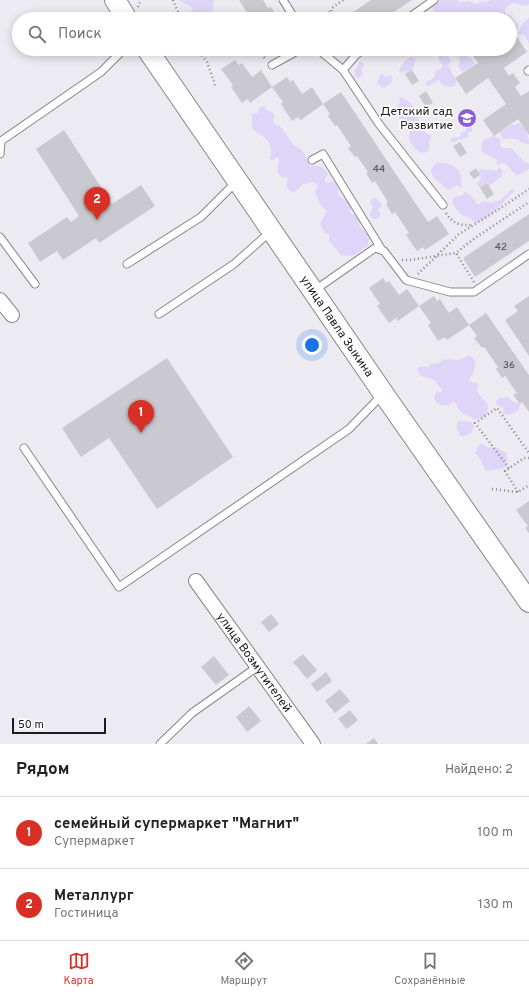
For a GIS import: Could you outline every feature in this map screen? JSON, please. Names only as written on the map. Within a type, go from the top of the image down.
[{"type":"main road","points":[[115,0],[123,12]]},
{"type":"main road","name":"улица Павла Зыкина","points":[[152,56],[313,292],[529,602]]},
{"type":"street","points":[[0,300],[12,315]]},
{"type":"street","name":"улица Возмутителей","points":[[196,581],[313,744]]},
{"type":"lane","points":[[283,0],[291,12]]},
{"type":"lane","points":[[417,12],[434,0]]},
{"type":"lane","points":[[0,154],[1,141],[101,72],[117,56]]},
{"type":"lane","points":[[272,65],[288,56]]},
{"type":"lane","points":[[326,56],[343,70],[379,124],[443,205]]},
{"type":"lane","points":[[343,70],[355,56]]},
{"type":"lane","points":[[312,160],[323,154],[382,250],[390,258],[406,280],[450,292],[474,292],[529,254]]},
{"type":"lane","points":[[127,264],[202,217],[238,181]]},
{"type":"lane","points":[[159,314],[234,264],[272,231]]},
{"type":"lane","points":[[0,237],[35,284]]},
{"type":"lane","points":[[313,292],[375,248],[382,250]]},
{"type":"lane","points":[[24,448],[119,587],[349,429],[383,393]]},
{"type":"lane","points":[[160,744],[192,713],[257,667]]},
{"type":"path","points":[[173,0],[178,12]]},
{"type":"path","points":[[331,11],[332,8],[343,0]]},
{"type":"path","points":[[202,56],[206,62],[216,88]]},
{"type":"path","points":[[262,56],[272,65]]},
{"type":"path","points":[[410,281],[459,234],[529,189]]},
{"type":"path","points":[[390,258],[410,260],[456,253],[475,238],[529,202]]},
{"type":"path","points":[[443,205],[447,215],[455,223],[464,226],[472,226]]},
{"type":"path","points":[[456,253],[478,289]]},
{"type":"path","points":[[508,468],[475,423],[496,408],[529,453]]},
{"type":"path","points":[[518,492],[505,471],[524,458],[529,458]]},
{"type":"path","points":[[492,489],[518,492],[529,486]]},
{"type":"shaded area","points":[[179,0],[214,0],[213,9],[211,12],[191,12],[193,8]]},
{"type":"shaded area","points":[[438,0],[458,0],[459,2],[468,1],[476,4],[481,1],[484,2],[491,0],[529,0],[529,4],[526,6],[512,3],[506,8],[505,12],[434,12],[432,7]]},
{"type":"shaded area","points":[[529,18],[529,43],[524,35],[518,33],[523,23]]},
{"type":"shaded area","points":[[448,56],[451,61],[448,65],[457,82],[453,87],[442,85],[439,80],[427,86],[426,81],[433,78],[437,70],[441,69],[442,67],[442,64],[439,62],[439,57]]},
{"type":"shaded area","points":[[459,56],[467,56],[472,59],[475,64],[465,71],[461,71],[458,66],[460,62]]},
{"type":"shaded area","points":[[410,57],[415,58],[416,60],[412,70],[407,73],[405,71],[403,73],[400,72],[399,69]]},
{"type":"shaded area","points":[[359,62],[364,64],[362,69],[363,75],[357,78],[355,76],[355,70],[358,67]]},
{"type":"shaded area","points":[[381,74],[385,77],[390,75],[393,78],[391,83],[384,88],[377,83]]},
{"type":"shaded area","points":[[400,97],[408,101],[417,112],[419,120],[415,131],[421,130],[430,135],[429,151],[422,153],[419,152],[409,140],[410,129],[398,117],[396,111],[400,102]]},
{"type":"shaded area","points":[[262,106],[265,107],[266,110],[272,112],[274,115],[273,123],[280,126],[290,141],[302,151],[309,164],[311,166],[321,167],[327,172],[328,174],[324,180],[326,183],[331,181],[335,182],[339,190],[338,195],[350,204],[350,213],[359,217],[359,226],[370,237],[367,247],[353,255],[341,255],[329,241],[329,234],[325,233],[320,224],[327,211],[321,205],[315,192],[318,186],[314,182],[303,184],[294,193],[288,189],[286,185],[288,180],[286,177],[282,178],[278,171],[277,167],[279,159],[277,157],[273,160],[270,159],[271,151],[269,143],[252,129],[252,114],[257,113]]},
{"type":"shaded area","points":[[519,123],[527,132],[529,144],[514,138],[502,139],[500,132],[510,125]]},
{"type":"shaded area","points":[[467,127],[472,128],[472,131],[469,132],[467,138],[452,143],[450,140],[452,138],[459,137],[461,133],[465,132]]},
{"type":"shaded area","points":[[494,136],[501,140],[500,144],[502,148],[511,148],[529,164],[529,169],[519,175],[516,175],[505,163],[501,163],[499,165],[496,164],[497,161],[495,159],[484,153],[481,150],[483,140]]},
{"type":"shaded area","points":[[437,162],[452,165],[458,170],[461,178],[461,188],[456,185],[449,190],[434,178],[431,171]]},
{"type":"shaded area","points":[[498,168],[503,171],[501,177],[489,186],[487,183],[480,188],[477,184],[481,178],[478,172],[480,169],[497,171]]},
{"type":"shaded area","points":[[512,189],[514,191],[493,213],[475,224],[471,218],[459,213],[452,202],[455,197],[461,196],[465,192],[472,197],[478,205],[483,202],[492,203],[500,200]]},
{"type":"shaded area","points":[[375,197],[382,206],[378,210],[381,213],[378,219],[371,217],[370,213],[373,208],[370,202]]},
{"type":"shaded area","points":[[469,355],[475,360],[475,366],[469,380],[471,382],[478,383],[477,392],[488,405],[487,414],[483,418],[474,419],[462,413],[454,401],[445,405],[436,402],[435,395],[437,392],[442,392],[442,389],[432,379],[421,376],[417,370],[419,367],[428,367],[430,364],[438,363],[443,360],[458,360]]},
{"type":"shaded area","points":[[508,397],[512,401],[520,404],[519,409],[516,412],[507,415],[503,413],[504,408],[497,405],[496,402],[498,399]]},
{"type":"shaded area","points":[[458,422],[471,422],[474,425],[472,432],[468,435],[461,436],[457,430],[456,426]]},
{"type":"shaded area","points":[[480,444],[497,448],[507,453],[507,466],[485,471],[481,460],[475,453]]},
{"type":"building","points":[[239,0],[263,0],[268,8],[271,7],[274,12],[247,12]]},
{"type":"building","points":[[371,0],[412,0],[394,12],[353,12]]},
{"type":"building","points":[[517,37],[527,52],[504,68],[509,76],[513,73],[520,83],[515,87],[521,96],[529,91],[529,135],[518,119],[494,136],[483,120],[506,104],[488,78],[466,94],[455,78],[478,63],[473,56],[517,56]]},
{"type":"building","points":[[235,60],[239,65],[242,63],[252,77],[261,70],[272,87],[250,103],[248,99],[242,103],[231,87],[233,85],[221,69]]},
{"type":"building","points":[[412,70],[419,81],[412,85],[405,74]]},
{"type":"building","points":[[287,77],[290,82],[293,80],[302,94],[312,87],[323,104],[301,120],[298,117],[292,121],[281,104],[283,102],[272,87]]},
{"type":"building","points":[[426,91],[433,103],[426,107],[419,96]]},
{"type":"building","points":[[341,92],[428,222],[437,216],[449,234],[425,250],[423,247],[417,251],[406,235],[409,233],[395,212],[392,214],[386,204],[388,202],[375,181],[372,183],[366,173],[368,172],[357,156],[355,157],[348,148],[351,146],[337,125],[335,126],[328,116],[330,114],[323,104]]},
{"type":"building","points":[[64,130],[112,204],[141,185],[155,206],[99,243],[96,238],[63,260],[57,251],[40,262],[28,243],[67,217],[71,222],[79,216],[36,149]]},
{"type":"building","points":[[460,142],[467,153],[460,157],[453,146]]},
{"type":"building","points":[[476,168],[480,175],[474,179],[469,173]]},
{"type":"building","points":[[487,183],[494,194],[487,199],[480,188]]},
{"type":"building","points":[[529,214],[529,241],[475,277],[463,258]]},
{"type":"building","points":[[383,278],[386,283],[389,281],[399,295],[407,289],[419,306],[398,321],[396,318],[389,323],[377,306],[380,304],[369,288]]},
{"type":"building","points":[[434,296],[437,301],[440,299],[449,313],[457,307],[469,325],[447,340],[445,337],[438,341],[428,325],[431,323],[419,306]]},
{"type":"building","points":[[529,296],[529,356],[505,320],[518,311],[514,306]]},
{"type":"building","points":[[486,313],[529,375],[529,412],[522,402],[520,404],[513,395],[517,393],[505,376],[502,378],[496,369],[498,367],[484,347],[482,348],[474,338],[477,336],[469,325]]},
{"type":"building","points":[[167,358],[233,457],[157,509],[109,438],[81,457],[62,428]]},
{"type":"building","points":[[529,501],[529,533],[525,528],[528,526],[516,510]]},
{"type":"building","points":[[271,614],[279,624],[269,632],[261,622]]},
{"type":"building","points":[[303,654],[317,670],[307,679],[293,662]]},
{"type":"building","points":[[214,656],[229,675],[216,685],[201,667]]},
{"type":"building","points":[[326,672],[332,681],[317,692],[311,684]]},
{"type":"building","points":[[340,689],[350,701],[335,713],[325,701]]},
{"type":"building","points":[[249,706],[261,721],[247,732],[236,717]]},
{"type":"building","points":[[350,710],[358,720],[347,729],[338,719]]},
{"type":"building","points":[[374,738],[378,744],[366,744]]},
{"type":"place","name":"Детский сад Развитие","points":[[467,118]]},
{"type":"place","name":"Металлург","points":[[97,220]]},
{"type":"place","name":"семейный супермаркет \"Магнит\"","points":[[141,433]]}]
